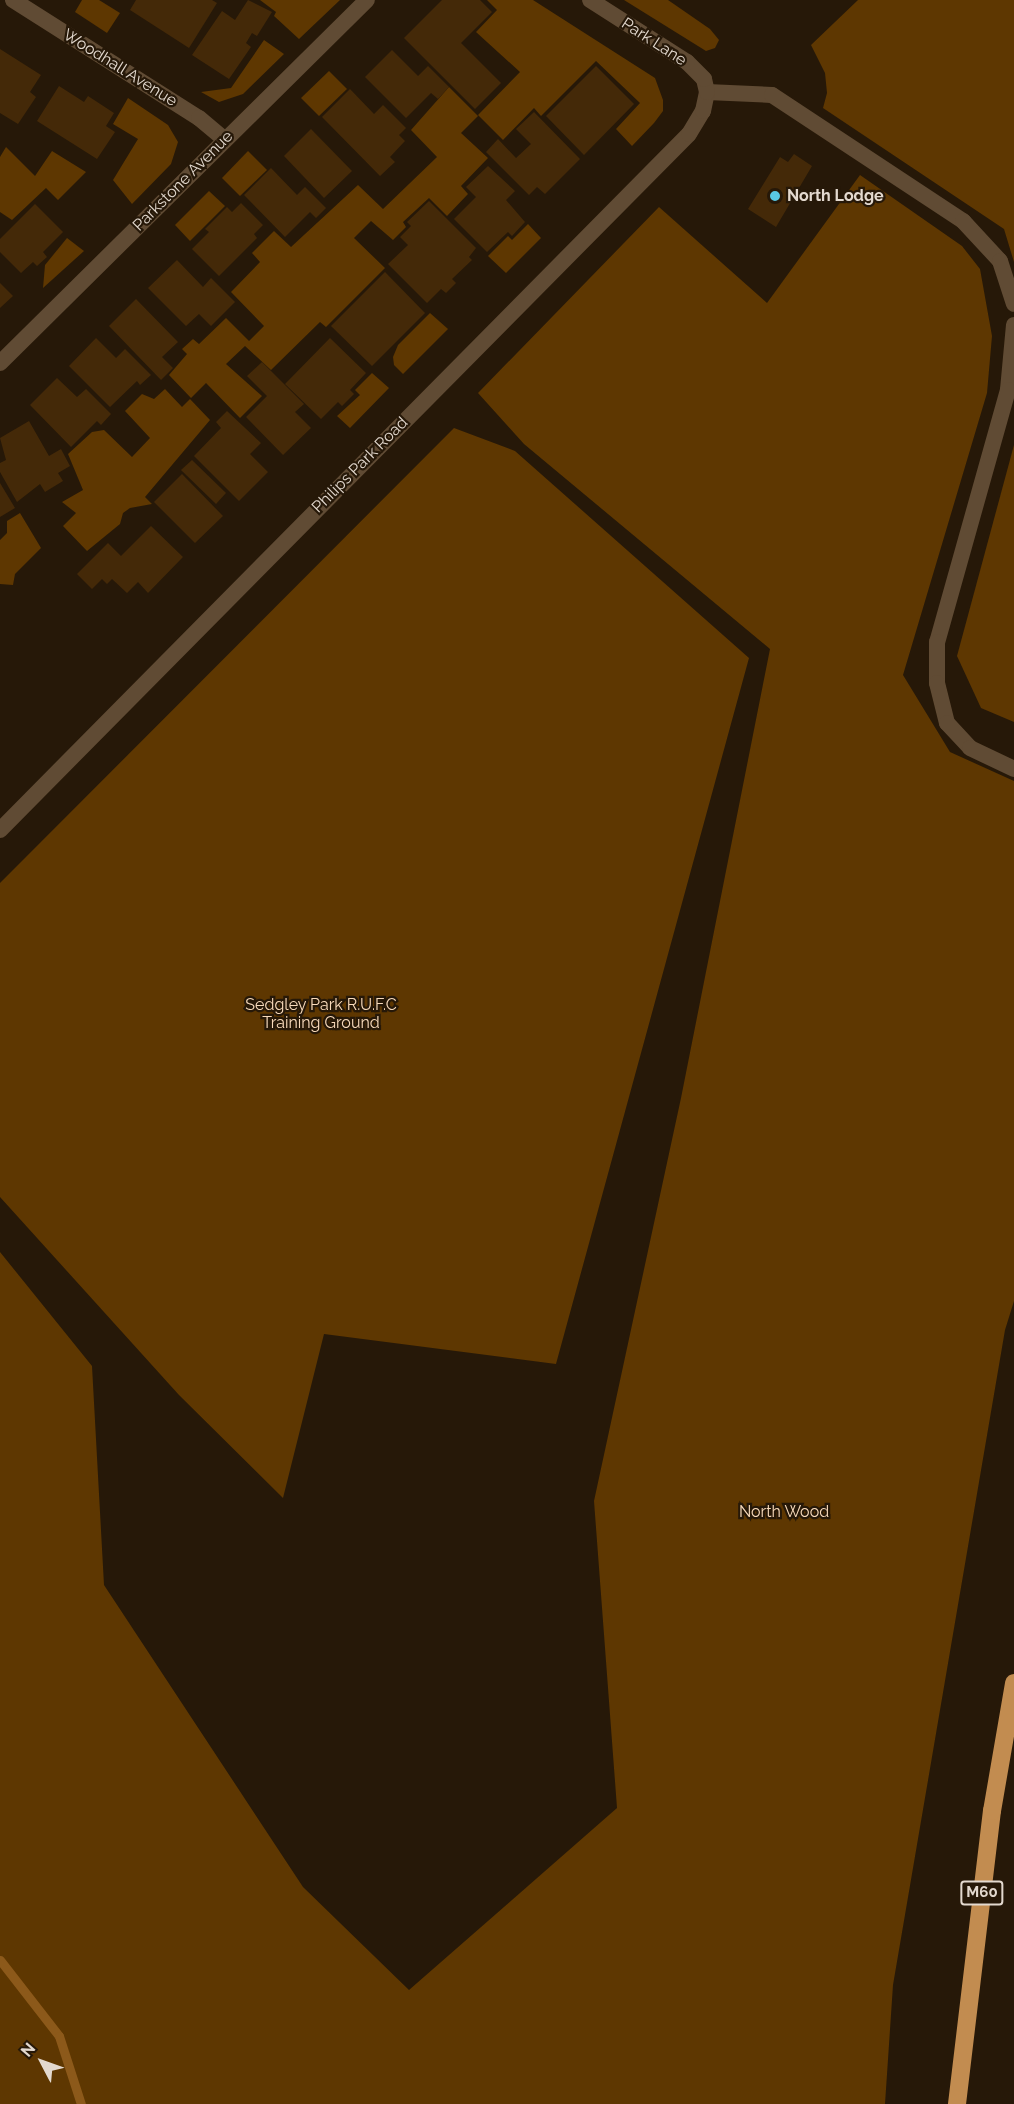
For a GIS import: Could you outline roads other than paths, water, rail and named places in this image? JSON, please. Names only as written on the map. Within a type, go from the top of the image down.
[{"type":"highway","name":"M60","points":[[957,2104],[992,1811],[1014,1683]]},
{"type":"street","name":"Woodhall Avenue","points":[[13,0],[198,118],[225,140]]},
{"type":"street","name":"Parkstone Avenue","points":[[0,363],[368,0]]},
{"type":"street","name":"Park Lane","points":[[590,0],[687,62],[704,79],[707,92]]},
{"type":"street","points":[[707,92],[772,95],[963,221],[1000,261],[1014,304]]},
{"type":"street","name":"Philips Park Road","points":[[0,830],[682,141],[703,111],[707,92]]},
{"type":"street","points":[[1011,768],[970,748],[947,723],[939,701],[937,642],[1008,390],[1014,325]]},
{"type":"waterway","points":[[0,1960],[59,2036],[81,2104]]},
{"type":"place","name":"North Lodge","points":[[775,196]]},
{"type":"park label","name":"Sedgley Park R.U.F.C Training Ground","points":[[321,1014]]},
{"type":"park label","name":"North Wood","points":[[784,1512]]}]
